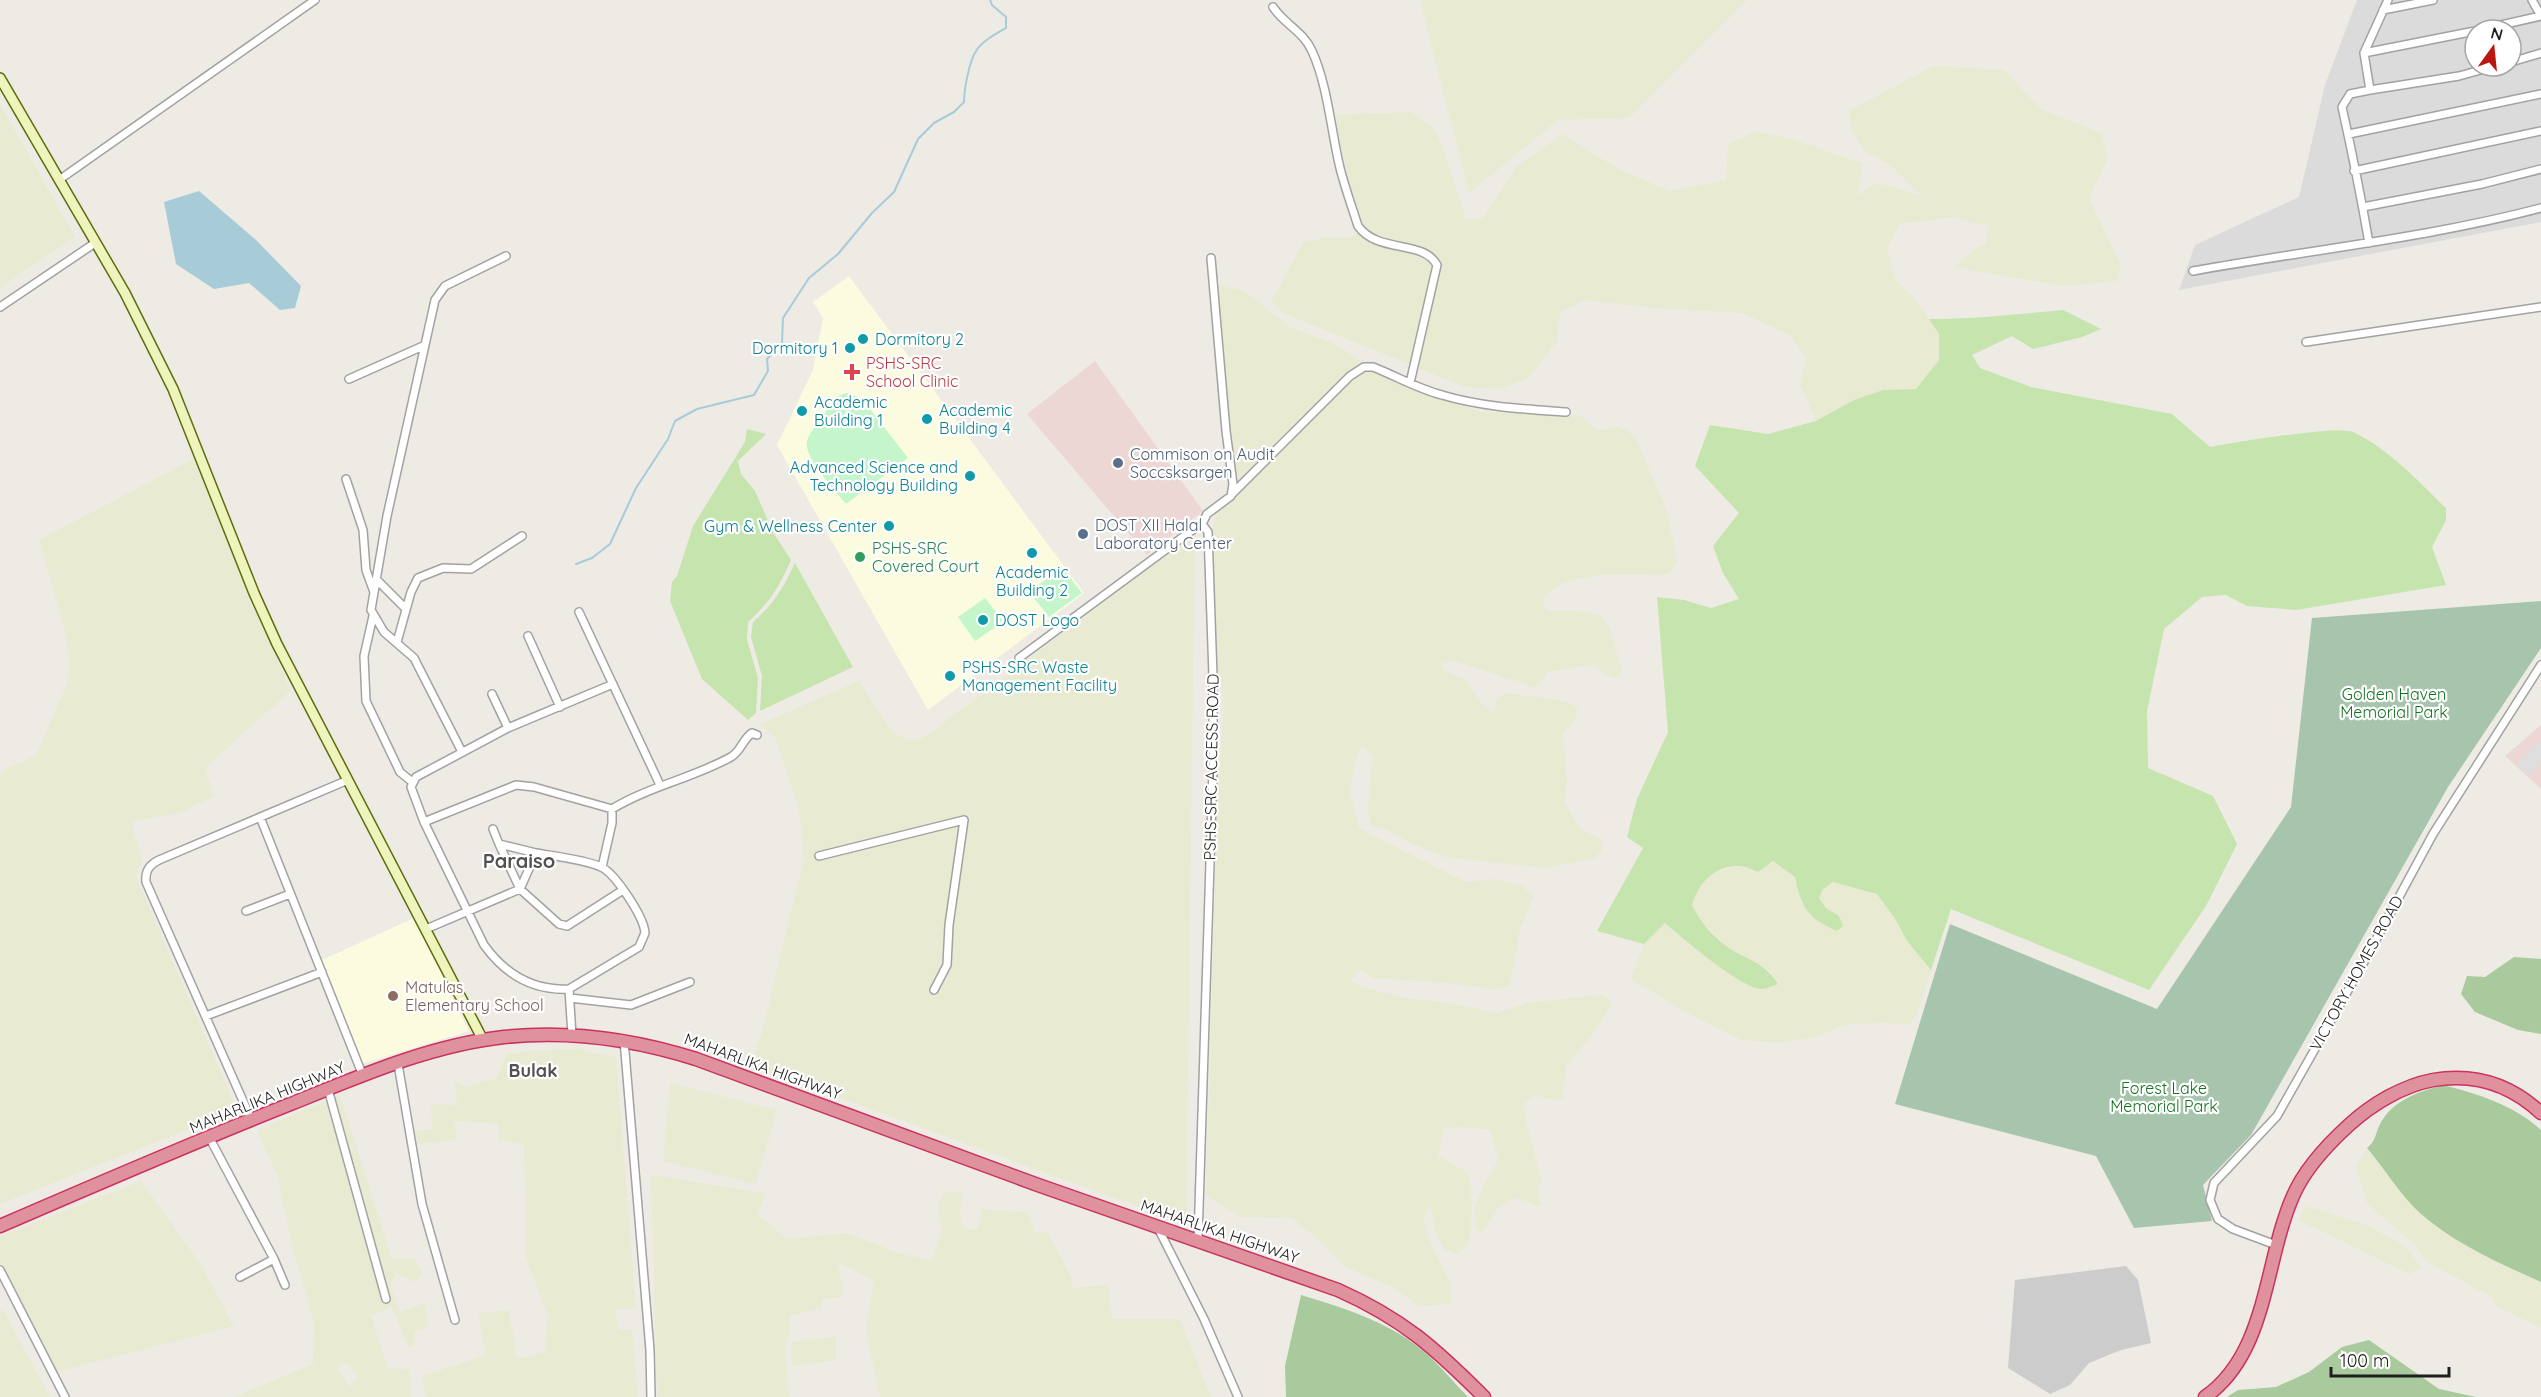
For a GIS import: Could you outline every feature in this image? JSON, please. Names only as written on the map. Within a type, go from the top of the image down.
[{"type":"highway","name":"MAHARLIKA HIGHWAY","points":[[0,1226],[251,1119],[398,1064],[483,1040],[526,1035],[572,1035],[624,1040],[669,1051],[728,1071],[1038,1185],[1198,1239],[1338,1290],[1383,1312],[1440,1352],[1484,1397]]},
{"type":"highway","points":[[2205,1397],[2230,1376],[2244,1353],[2293,1195],[2320,1154],[2359,1116],[2395,1094],[2422,1082],[2457,1078],[2475,1079],[2503,1086],[2516,1093],[2541,1113]]},
{"type":"main road","points":[[0,78],[124,292],[174,389],[254,593],[307,704],[483,1040]]},
{"type":"street","points":[[59,180],[315,0]]},
{"type":"street","points":[[2370,90],[2364,52],[2388,0]]},
{"type":"street","points":[[2384,10],[2433,0]]},
{"type":"street","points":[[2523,20],[2541,16],[2532,0]]},
{"type":"street","points":[[1272,7],[1278,16],[1299,30],[1313,52],[1329,111],[1340,168],[1358,226],[1374,241],[1423,252],[1433,258],[1437,265],[1410,383]]},
{"type":"street","points":[[2364,52],[2463,33]]},
{"type":"street","points":[[2523,58],[2541,53]]},
{"type":"street","points":[[2369,243],[2343,103],[2350,94],[2463,75]]},
{"type":"street","points":[[2349,134],[2541,94]]},
{"type":"street","points":[[2354,171],[2541,130]]},
{"type":"street","points":[[2363,207],[2482,184],[2541,169]]},
{"type":"street","points":[[2193,271],[2369,243],[2499,219],[2541,208]]},
{"type":"street","points":[[0,307],[95,243]]},
{"type":"street","points":[[462,752],[420,668],[408,651],[384,632],[371,610],[387,516],[423,346],[439,293],[446,286],[506,256]]},
{"type":"street","points":[[1211,258],[1226,431],[1233,484],[1232,494]]},
{"type":"street","points":[[2306,342],[2541,308]]},
{"type":"street","points":[[349,379],[423,346]]},
{"type":"street","points":[[1019,658],[1202,524],[1207,514],[1232,494],[1294,430],[1359,369],[1373,367],[1440,395],[1467,401],[1566,412]]},
{"type":"street","points":[[346,479],[363,530],[366,570],[374,592]]},
{"type":"street","name":"PSHS-SRC ACCESS ROAD","points":[[1198,1239],[1213,769],[1213,676],[1208,532],[1202,524]]},
{"type":"street","points":[[397,642],[414,584],[418,578],[448,567],[471,569],[522,536]]},
{"type":"street","points":[[377,580],[406,609]]},
{"type":"street","points":[[579,612],[660,785]]},
{"type":"street","points":[[373,616],[364,656],[366,701],[400,772],[411,781],[412,794],[424,822],[484,945],[505,970],[543,988],[569,989],[642,944],[645,927],[630,898],[602,867],[499,844]]},
{"type":"street","points":[[528,636],[560,707]]},
{"type":"street","name":"VICTORY HOMES ROAD","points":[[2276,1245],[2233,1229],[2218,1219],[2210,1200],[2214,1184],[2277,1116],[2433,834],[2541,665]]},
{"type":"street","points":[[411,781],[508,728],[613,684]]},
{"type":"street","points":[[492,694],[508,728]]},
{"type":"street","points":[[424,822],[516,785],[534,787],[612,809],[660,785],[721,762],[741,748],[748,735],[752,733],[757,735]]},
{"type":"street","points":[[251,1119],[146,882],[147,871],[150,865],[159,860],[348,780]]},
{"type":"street","points":[[602,867],[612,823],[612,809]]},
{"type":"street","points":[[260,817],[363,1076]]},
{"type":"street","points":[[819,856],[964,820],[949,925],[947,965],[934,990]]},
{"type":"street","points":[[493,829],[520,889],[551,918],[565,926],[622,890]]},
{"type":"street","points":[[426,929],[520,889],[536,853]]},
{"type":"street","points":[[246,911],[290,894]]},
{"type":"street","points":[[206,1016],[321,972]]},
{"type":"street","points":[[570,998],[631,1005],[690,982]]},
{"type":"street","points":[[569,989],[572,1035]]},
{"type":"street","points":[[624,1040],[650,1350],[651,1397]]},
{"type":"street","points":[[398,1064],[422,1204],[455,1320]]},
{"type":"street","points":[[328,1089],[386,1299]]},
{"type":"street","points":[[209,1137],[274,1259],[285,1285]]},
{"type":"street","points":[[1157,1226],[1204,1319],[1238,1397]]},
{"type":"street","points":[[240,1277],[274,1259]]},
{"type":"street","points":[[0,1270],[65,1397]]},
{"type":"shaded area","points":[[1420,0],[1747,0],[1629,118],[1558,120],[1469,193]]},
{"type":"shaded area","points":[[2357,0],[2541,0],[2541,222],[2179,290],[2195,245],[2299,197],[2325,85]]},
{"type":"shaded area","points":[[1933,66],[2004,70],[2040,109],[2102,133],[2107,160],[2089,198],[2121,266],[2117,281],[2063,286],[1954,267],[1973,250],[1986,243],[1988,226],[1953,217],[1900,224],[1887,247],[1896,281],[1916,300],[1939,334],[1939,361],[1916,389],[1883,390],[1854,400],[1816,421],[1800,384],[1806,358],[1790,335],[1742,313],[1654,308],[1585,300],[1561,312],[1557,341],[1529,378],[1500,389],[1465,387],[1285,314],[1271,302],[1303,243],[1326,237],[1348,238],[1365,230],[1349,182],[1335,115],[1411,112],[1433,127],[1441,143],[1466,219],[1483,218],[1517,167],[1562,134],[1620,170],[1670,191],[1726,180],[1728,144],[1754,132],[1788,138],[1862,163],[1858,195],[1875,183],[1923,197],[1890,165],[1866,152],[1852,131],[1849,111]]},
{"type":"shaded area","points":[[0,104],[75,237],[0,288]]},
{"type":"shaded area","points":[[849,276],[1084,593],[928,710],[777,445],[813,370],[823,318],[813,302]]},
{"type":"shaded area","points":[[1214,284],[1245,291],[1290,327],[1337,345],[1386,377],[1412,389],[1481,412],[1581,416],[1597,430],[1616,427],[1626,430],[1635,437],[1667,511],[1677,562],[1669,574],[1603,575],[1563,582],[1543,598],[1544,606],[1548,611],[1579,611],[1601,615],[1610,628],[1622,672],[1615,679],[1595,665],[1547,672],[1541,683],[1535,687],[1454,661],[1441,664],[1443,669],[1467,681],[1483,705],[1494,712],[1496,701],[1505,693],[1566,701],[1577,707],[1576,719],[1563,733],[1567,781],[1564,802],[1582,830],[1602,840],[1602,850],[1595,858],[1544,868],[1444,857],[1408,842],[1388,830],[1371,826],[1368,810],[1372,756],[1362,745],[1354,764],[1350,791],[1359,828],[1465,882],[1495,879],[1522,886],[1534,896],[1520,929],[1510,986],[1495,990],[1448,983],[1373,978],[1361,969],[1350,980],[1362,987],[1406,998],[1451,1003],[1496,1013],[1528,1003],[1580,997],[1602,995],[1612,1002],[1597,1029],[1566,1066],[1562,1099],[1551,1100],[1535,1095],[1524,1102],[1526,1122],[1542,1183],[1537,1187],[1541,1207],[1515,1197],[1499,1207],[1482,1233],[1476,1229],[1475,1206],[1498,1160],[1490,1130],[1464,1127],[1444,1128],[1438,1156],[1469,1173],[1472,1202],[1471,1233],[1467,1246],[1456,1254],[1445,1250],[1437,1236],[1430,1207],[1423,1216],[1431,1245],[1450,1282],[1451,1304],[1418,1306],[1398,1290],[1346,1267],[1292,1218],[1241,1217],[1206,1195],[1218,784],[1224,703],[1217,671],[1213,520],[1236,484]]},
{"type":"shaded area","name":"Commison on Audit Soccsksargen","points":[[1095,361],[1203,511],[1147,555],[1027,414]]},
{"type":"shaded area","points":[[195,458],[290,691],[205,768],[214,796],[180,813],[131,821],[142,859],[136,877],[237,1110],[0,1204],[0,775],[7,768],[36,756],[68,682],[69,656],[64,627],[39,540]]},
{"type":"shaded area","points":[[1195,534],[1186,1224],[749,1065],[761,1036],[804,858],[799,810],[775,737],[760,724],[859,681],[892,732],[909,740],[922,739]]},
{"type":"shaded area","points":[[2541,725],[2541,789],[2505,756]]},
{"type":"shaded area","points":[[2541,740],[2541,763],[2529,776],[2517,764]]},
{"type":"shaded area","points":[[1773,861],[1795,877],[1801,904],[1839,916],[1826,908],[1819,897],[1823,889],[1833,881],[1877,894],[1896,920],[1907,941],[1931,970],[1916,1015],[1910,1024],[1845,1025],[1815,1037],[1783,1043],[1741,1040],[1684,1011],[1631,979],[1644,944],[1665,923],[1697,951],[1721,965],[1778,984],[1770,971],[1725,945],[1701,923],[1692,905],[1696,889],[1709,875],[1725,869]]},
{"type":"shaded area","name":"Matulas Elementary School","points":[[414,918],[469,1031],[361,1064],[320,961]]},
{"type":"shaded area","points":[[576,1049],[616,1057],[636,1308],[615,1310],[619,1330],[632,1329],[638,1397],[426,1397],[422,1376],[486,1355],[478,1313],[509,1310],[517,1359],[544,1353],[548,1316],[526,1258],[524,1143],[498,1140],[499,1124],[455,1121],[457,1140],[418,1144],[415,1131],[432,1129],[431,1104],[457,1105],[455,1081],[468,1087],[497,1078],[507,1054]]},
{"type":"shaded area","points":[[670,1083],[777,1110],[756,1184],[663,1161]]},
{"type":"shaded area","points":[[340,1095],[392,1259],[415,1258],[422,1274],[414,1282],[397,1274],[390,1284],[400,1312],[425,1303],[428,1328],[413,1331],[416,1344],[408,1347],[392,1307],[371,1315],[388,1368],[409,1369],[411,1397],[234,1397],[313,1364],[314,1322],[292,1245],[278,1178],[257,1130]],"holes":[[[341,1363],[349,1365],[357,1376],[350,1387],[337,1370]]]},
{"type":"shaded area","points":[[2367,1148],[2420,1212],[2449,1234],[2492,1260],[2541,1282],[2541,1328],[2496,1306],[2493,1298],[2426,1261],[2417,1247],[2367,1203],[2356,1166]]},
{"type":"shaded area","points":[[651,1175],[765,1193],[758,1215],[787,1239],[848,1233],[901,1254],[932,1260],[942,1231],[938,1205],[944,1193],[952,1191],[963,1194],[960,1215],[963,1228],[978,1230],[982,1209],[1029,1213],[1034,1233],[1047,1231],[1071,1277],[1073,1288],[1108,1285],[1112,1319],[1180,1319],[1211,1397],[880,1397],[866,1330],[874,1281],[838,1262],[844,1296],[821,1300],[822,1308],[790,1316],[785,1348],[789,1397],[657,1397]]},
{"type":"shaded area","points":[[141,1181],[202,1266],[234,1326],[56,1372],[0,1262],[0,1236]]},
{"type":"shaded area","points":[[2305,1206],[2370,1226],[2409,1250],[2421,1268],[2409,1274],[2299,1220]]},
{"type":"shaded area","points":[[2126,1266],[2138,1280],[2151,1343],[2121,1350],[2089,1363],[2070,1385],[2050,1394],[2008,1368],[2015,1280]]},
{"type":"shaded area","points":[[3,1310],[50,1397],[0,1397],[0,1311]]},
{"type":"shaded area","points":[[836,1336],[836,1360],[792,1366],[792,1342]]},
{"type":"green space","points":[[2063,310],[2101,329],[2082,337],[2033,349],[2012,336],[1972,355],[1980,368],[2031,387],[2172,414],[2210,447],[2307,433],[2343,430],[2353,432],[2391,456],[2446,508],[2446,520],[2432,547],[2446,585],[2296,610],[2247,606],[2226,595],[2202,597],[2164,629],[2147,711],[2148,768],[2213,796],[2237,844],[2206,906],[2149,990],[1951,909],[1931,970],[1907,941],[1896,920],[1877,894],[1833,882],[1823,889],[1819,898],[1826,908],[1839,916],[1843,926],[1837,931],[1812,916],[1803,904],[1795,877],[1773,861],[1758,872],[1747,867],[1731,866],[1715,872],[1703,883],[1692,905],[1702,922],[1725,945],[1767,970],[1778,984],[1774,986],[1761,989],[1726,972],[1665,923],[1644,944],[1597,931],[1643,848],[1627,837],[1637,799],[1668,732],[1657,597],[1684,600],[1711,608],[1739,599],[1723,573],[1713,546],[1739,513],[1695,466],[1710,425],[1768,434],[1816,421],[1854,400],[1883,390],[1916,389],[1939,360],[1939,334],[1929,319]]},
{"type":"green space","points":[[848,393],[863,400],[908,458],[846,504],[810,456],[807,441],[812,430],[834,400]]},
{"type":"green space","points":[[747,429],[766,434],[738,461],[741,474],[755,491],[774,534],[791,560],[773,594],[748,622],[747,640],[758,678],[756,713],[748,720],[702,679],[670,601],[672,582],[677,576],[693,526],[745,442]]},
{"type":"green space","points":[[795,563],[853,667],[760,711],[762,676],[751,637],[753,622],[777,595]]},
{"type":"green space","points":[[1062,567],[1082,593],[1049,617],[1029,592]]},
{"type":"green space","points":[[985,598],[1002,620],[1000,624],[975,641],[958,617]]},
{"type":"green space","name":"Forest Lake Memorial Park","points":[[2541,601],[2541,648],[2448,787],[2251,1135],[2203,1185],[2212,1221],[2134,1228],[2096,1156],[1895,1104],[1950,924],[2157,1009],[2291,807],[2312,618]]},
{"type":"green space","points":[[2514,957],[2541,959],[2541,1034],[2518,1030],[2475,1012],[2461,994],[2467,976],[2485,977]]},
{"type":"green space","points":[[2443,1085],[2507,1107],[2541,1130],[2541,1282],[2478,1252],[2434,1224],[2406,1198],[2367,1148],[2374,1140],[2385,1116],[2399,1103],[2416,1094]]},
{"type":"green space","points":[[1301,1295],[1369,1318],[1415,1344],[1468,1397],[1286,1397],[1285,1366]]},
{"type":"green space","points":[[2369,1340],[2439,1389],[2476,1397],[2227,1397],[2238,1390],[2276,1387],[2309,1372],[2342,1347]]},
{"type":"water","points":[[199,191],[256,240],[301,286],[295,308],[280,310],[249,283],[214,289],[176,264],[164,202]]},
{"type":"waterway","points":[[576,564],[592,558],[610,544],[636,488],[668,439],[675,421],[697,409],[754,395],[768,371],[767,359],[782,343],[783,318],[809,278],[838,254],[872,213],[894,192],[918,139],[934,123],[954,112],[964,102],[967,76],[976,51],[985,41],[1006,28],[1006,17],[992,5],[990,0]]},
{"type":"place","name":"Dormitory 2","points":[[863,339]]},
{"type":"place","name":"Dormitory 1","points":[[850,348]]},
{"type":"place","name":"PSHS-SRC School Clinic","points":[[852,372]]},
{"type":"place","name":"Academic Building 1","points":[[802,411]]},
{"type":"place","name":"Academic Building 4","points":[[927,419]]},
{"type":"place","name":"Commison on Audit Soccsksargen","points":[[1118,463]]},
{"type":"place","name":"Advanced Science and Technology Building","points":[[970,476]]},
{"type":"place","name":"Gym & Wellness Center","points":[[889,526]]},
{"type":"place","name":"DOST XII Halal Laboratory Center","points":[[1083,534]]},
{"type":"place","name":"Academic Building 2","points":[[1032,553]]},
{"type":"place","name":"PSHS-SRC Covered Court","points":[[860,557]]},
{"type":"place","name":"DOST Logo","points":[[983,620]]},
{"type":"place","name":"PSHS-SRC Waste Management Facility","points":[[950,676]]},
{"type":"place","name":"Matulas Elementary School","points":[[393,996]]},
{"type":"district","name":"Paraiso","points":[[519,860]]},
{"type":"district","name":"Bulak","points":[[533,1070]]},
{"type":"park label","name":"Golden Haven Memorial Park","points":[[2394,703]]}]
